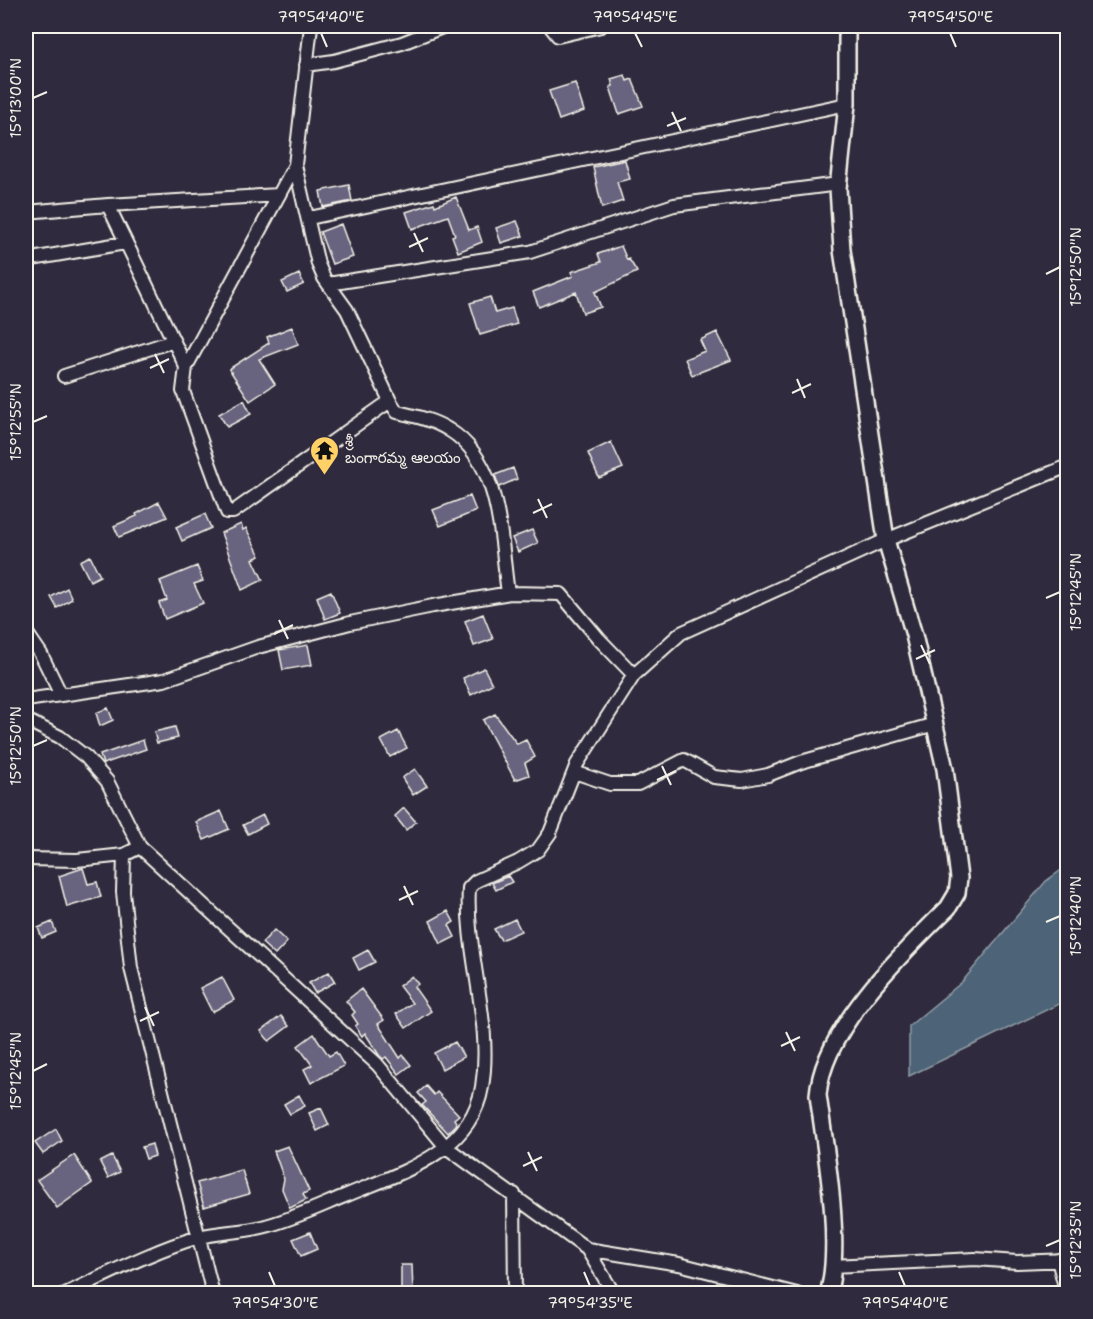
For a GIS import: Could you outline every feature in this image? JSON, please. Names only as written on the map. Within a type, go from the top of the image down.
[{"type":"street","points":[[310,26],[295,165],[318,264],[328,284],[347,310],[397,412],[426,419],[450,430],[479,457],[495,510],[508,593]]},
{"type":"street","points":[[306,65],[334,61],[402,44],[445,26]]},
{"type":"street","points":[[550,26],[558,36],[601,26]]},
{"type":"street","points":[[828,1293],[832,1266],[831,1205],[818,1095],[820,1077],[828,1054],[874,985],[948,908],[957,892],[959,878],[955,837],[935,724],[914,635],[886,540],[842,250],[839,184],[848,104],[847,26]]},
{"type":"street","points":[[307,216],[314,217],[848,104]]},
{"type":"street","points":[[295,165],[186,367],[183,391],[228,513],[390,401]]},
{"type":"street","points":[[328,284],[530,252],[674,206],[839,184]]},
{"type":"street","points":[[26,212],[279,195]]},
{"type":"street","points":[[108,205],[186,367]]},
{"type":"street","points":[[26,260],[125,243]]},
{"type":"street","points":[[64,376],[173,341]]},
{"type":"street","points":[[65,1293],[200,1237],[263,1227],[285,1219],[410,1169],[430,1159],[446,1147],[471,1119],[482,1088],[484,1047],[470,928],[469,888],[476,881],[538,850],[550,833],[574,772],[634,675],[681,633],[886,540],[1068,466]]},
{"type":"street","points":[[26,700],[164,680],[258,647],[350,623],[508,593],[561,594],[599,639],[634,675]]},
{"type":"street","points":[[26,632],[41,654],[61,695]]},
{"type":"street","points":[[26,720],[60,737],[86,757],[106,781],[140,847],[377,1064],[446,1147],[514,1194],[587,1250],[614,1293]]},
{"type":"street","points":[[574,772],[610,784],[638,784],[684,760],[714,777],[742,780],[768,775],[801,762],[935,724]]},
{"type":"street","points":[[26,859],[77,860],[124,855],[140,847]]},
{"type":"street","points":[[124,855],[123,892],[131,968],[213,1293]]},
{"type":"street","points":[[514,1194],[515,1293]]},
{"type":"street","points":[[587,1250],[680,1264],[797,1293]]},
{"type":"street","points":[[832,1266],[975,1258],[1017,1262],[1063,1260],[1067,1293]]},
{"type":"water","points":[[1067,866],[1067,1000],[909,1076],[909,1026],[962,982],[1046,881]]},
{"type":"building","points":[[625,75],[627,81],[632,79],[643,106],[619,114],[610,87],[613,86],[611,79]]},
{"type":"building","points":[[575,83],[584,111],[559,120],[549,91]]},
{"type":"building","points":[[625,160],[630,179],[617,182],[623,201],[602,208],[593,167]]},
{"type":"building","points":[[349,185],[352,201],[323,207],[320,191]]},
{"type":"building","points":[[456,197],[469,230],[477,227],[482,242],[458,252],[448,216],[412,229],[406,212],[434,203],[435,206]]},
{"type":"building","points":[[517,221],[523,236],[501,243],[496,228]]},
{"type":"building","points":[[341,224],[353,257],[332,264],[320,232]]},
{"type":"building","points":[[621,246],[627,260],[629,259],[637,272],[595,292],[601,307],[583,313],[576,292],[539,307],[533,292],[573,276],[571,272],[601,262],[598,254]]},
{"type":"building","points":[[299,274],[304,284],[287,292],[282,282]]},
{"type":"building","points":[[490,297],[495,313],[512,308],[517,324],[480,335],[470,303]]},
{"type":"building","points":[[292,327],[298,344],[259,359],[275,384],[250,401],[229,369],[269,343],[267,337]]},
{"type":"building","points":[[717,332],[731,360],[692,375],[685,359],[705,351],[700,340]]},
{"type":"building","points":[[244,400],[251,414],[227,427],[219,414]]},
{"type":"building","points":[[611,442],[623,468],[599,478],[588,453]]},
{"type":"building","points":[[513,468],[517,479],[499,487],[495,475]]},
{"type":"building","points":[[470,496],[476,511],[440,526],[433,510]]},
{"type":"building","points":[[159,502],[167,517],[119,537],[114,526],[137,516],[136,514]]},
{"type":"building","points":[[205,514],[211,528],[182,541],[176,527]]},
{"type":"building","points":[[241,524],[243,530],[246,528],[260,556],[253,559],[263,580],[242,590],[221,533]]},
{"type":"building","points":[[532,530],[538,543],[518,552],[512,538]]},
{"type":"building","points":[[90,556],[100,576],[90,581],[80,561]]},
{"type":"building","points":[[197,566],[203,581],[194,584],[203,603],[165,619],[159,603],[167,600],[160,581]]},
{"type":"building","points":[[67,588],[72,599],[57,608],[51,597]]},
{"type":"building","points":[[331,591],[340,613],[325,619],[317,597]]},
{"type":"building","points":[[483,614],[493,639],[474,646],[465,621]]},
{"type":"building","points":[[308,645],[312,665],[283,670],[279,650]]},
{"type":"building","points":[[484,668],[492,684],[471,695],[463,678]]},
{"type":"building","points":[[108,708],[113,720],[100,726],[96,713]]},
{"type":"building","points":[[495,714],[517,744],[526,740],[535,757],[525,763],[529,775],[515,780],[483,720]]},
{"type":"building","points":[[175,727],[178,738],[157,743],[154,732]]},
{"type":"building","points":[[398,731],[407,748],[390,757],[381,740]]},
{"type":"building","points":[[143,740],[146,749],[103,764],[100,755]]},
{"type":"building","points":[[415,769],[427,786],[413,795],[402,778]]},
{"type":"building","points":[[404,808],[416,822],[406,830],[395,816]]},
{"type":"building","points":[[221,811],[229,829],[204,840],[196,822]]},
{"type":"building","points":[[263,815],[267,824],[248,834],[243,825]]},
{"type":"building","points":[[83,868],[88,884],[97,882],[101,897],[67,907],[59,876]]},
{"type":"building","points":[[508,876],[512,882],[496,890],[492,883]]},
{"type":"building","points":[[448,911],[454,922],[449,925],[455,937],[441,944],[430,921]]},
{"type":"building","points":[[515,919],[521,931],[501,940],[494,929]]},
{"type":"building","points":[[52,922],[56,932],[42,938],[38,928]]},
{"type":"building","points":[[274,930],[287,942],[275,955],[262,943]]},
{"type":"building","points":[[368,950],[375,962],[359,970],[353,958]]},
{"type":"building","points":[[329,972],[335,982],[315,993],[309,983]]},
{"type":"building","points":[[412,976],[418,984],[414,987],[431,1011],[406,1028],[396,1014],[412,1003],[399,986]]},
{"type":"building","points":[[222,977],[234,1000],[212,1012],[200,988]]},
{"type":"building","points":[[361,989],[384,1020],[378,1024],[400,1058],[403,1055],[411,1065],[399,1074],[386,1057],[383,1059],[379,1055],[365,1033],[362,1036],[355,1026],[358,1024],[352,1015],[355,1012],[346,1001]]},
{"type":"building","points":[[281,1016],[289,1026],[269,1041],[261,1031]]},
{"type":"building","points":[[314,1034],[329,1056],[336,1052],[344,1066],[311,1083],[304,1069],[312,1065],[298,1046]]},
{"type":"building","points":[[455,1042],[464,1057],[442,1069],[434,1053]]},
{"type":"building","points":[[426,1086],[434,1095],[437,1092],[459,1115],[454,1119],[457,1124],[448,1133],[422,1105],[426,1102],[418,1093]]},
{"type":"building","points":[[299,1095],[305,1106],[290,1114],[284,1104]]},
{"type":"building","points":[[321,1108],[329,1125],[317,1131],[309,1113]]},
{"type":"building","points":[[56,1129],[62,1141],[43,1154],[35,1143]]},
{"type":"building","points":[[152,1144],[155,1156],[146,1159],[142,1147]]},
{"type":"building","points":[[288,1146],[309,1191],[303,1194],[306,1200],[290,1208],[282,1189],[284,1179],[274,1151]]},
{"type":"building","points":[[74,1155],[92,1183],[57,1208],[37,1180]]},
{"type":"building","points":[[112,1156],[120,1172],[108,1178],[100,1162]]},
{"type":"building","points":[[242,1170],[249,1194],[204,1207],[197,1183]]},
{"type":"building","points":[[310,1232],[317,1249],[301,1256],[293,1239]]},
{"type":"building","points":[[401,1265],[412,1265],[413,1293],[401,1293]]},
{"type":"place","name":"శ్రీ బంగారమ్మ ఆలయం","points":[[324,476]]}]
